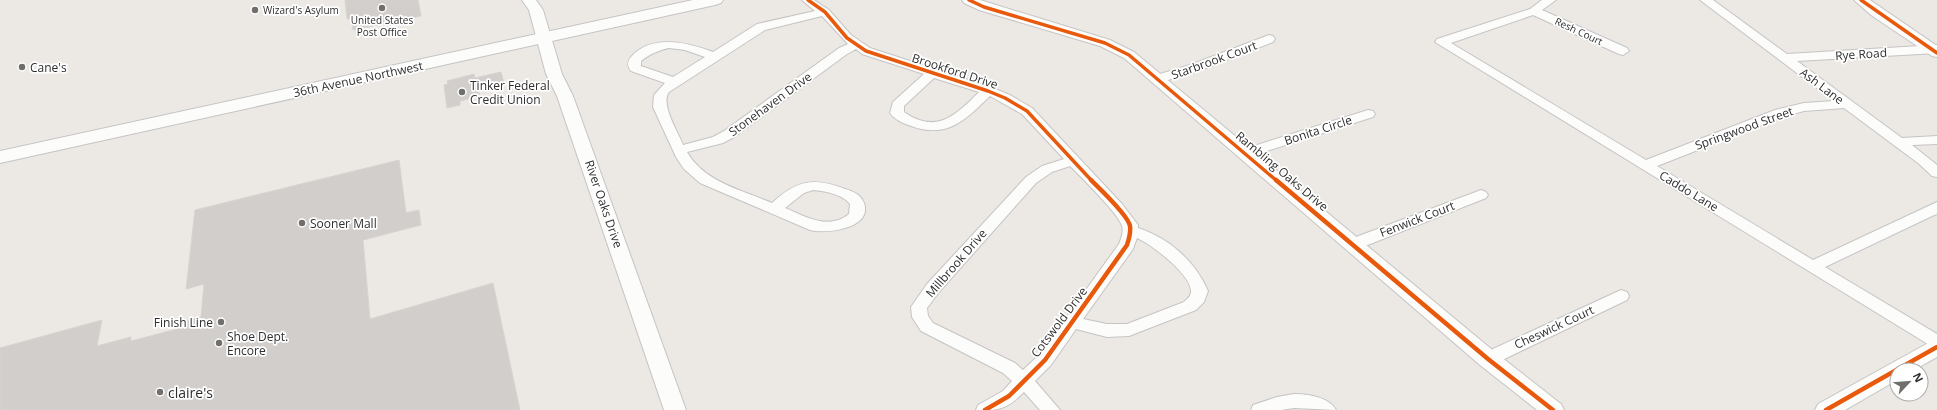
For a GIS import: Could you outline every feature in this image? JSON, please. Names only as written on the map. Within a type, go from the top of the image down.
[{"type":"main road","name":"36th Avenue Northwest","points":[[0,157],[715,0]]},
{"type":"street","name":"River Oaks Drive","points":[[529,0],[536,10],[554,74],[568,103],[675,410]]},
{"type":"street","name":"Brookford Drive","points":[[808,0],[812,4],[823,6],[847,38],[855,45],[866,51],[988,91],[1005,98],[1027,111],[1123,214],[1130,225],[1130,231]]},
{"type":"street","name":"Rambling Oaks Drive","points":[[969,0],[984,7],[1115,47],[1129,55],[1488,359],[1553,410]]},
{"type":"street","points":[[1534,11],[1550,0]]},
{"type":"street","name":"Ash Lane","points":[[1706,0],[1846,104],[1900,142],[1937,173]]},
{"type":"street","points":[[1861,0],[1876,12],[1935,50]]},
{"type":"street","points":[[774,209],[787,197],[806,186],[820,185],[851,198],[857,204],[857,210],[854,216],[846,222],[840,226],[825,228],[815,226],[727,190],[696,175],[680,150],[659,101],[659,97],[664,89],[674,82],[761,27],[823,6]]},
{"type":"street","name":"Caddo Lane","points":[[1534,11],[1441,42],[1937,342]]},
{"type":"street","name":"Resh Court","points":[[1534,11],[1623,51]]},
{"type":"street","name":"Starbrook Court","points":[[1158,79],[1194,68],[1269,39]]},
{"type":"street","points":[[674,82],[640,71],[635,68],[634,63],[649,50],[669,44],[680,45],[713,56]]},
{"type":"street","name":"Stonehaven Drive","points":[[680,150],[712,142],[729,134],[826,63],[855,45]]},
{"type":"street","name":"Rye Road","points":[[1785,58],[1935,50]]},
{"type":"street","points":[[932,73],[898,105],[897,113],[904,119],[932,128],[945,127],[956,121],[988,91]]},
{"type":"street","name":"Springwood Street","points":[[1646,165],[1780,113],[1804,108],[1846,104]]},
{"type":"street","name":"Bonita Circle","points":[[1246,153],[1368,114]]},
{"type":"street","points":[[1900,142],[1937,140]]},
{"type":"street","name":"Millbrook Drive","points":[[1051,410],[1024,381],[1003,364],[927,327],[920,317],[919,307],[933,288],[1031,180],[1047,169],[1074,160]]},
{"type":"street","name":"Fenwick Court","points":[[1354,244],[1481,195]]},
{"type":"street","points":[[1812,266],[1937,207]]},
{"type":"street","points":[[1070,322],[1118,332],[1134,328],[1190,306],[1198,298],[1200,291],[1196,281],[1167,250],[1147,237],[1130,231]]},
{"type":"street","name":"Cotswold Drive","points":[[985,410],[1009,396],[1045,360],[1070,322],[1127,245],[1130,231]]},
{"type":"street","name":"Cheswick Court","points":[[1488,359],[1621,296]]},
{"type":"street","points":[[1826,410],[1937,347]]},
{"type":"street","points":[[1260,410],[1292,400],[1315,403],[1327,410]]},
{"type":"building","name":"United States Post Office","points":[[345,0],[418,0],[421,16],[353,30],[352,18],[347,19]]},
{"type":"building","name":"Tinker Federal Credit Union","points":[[501,72],[504,83],[478,89],[480,96],[460,101],[460,105],[447,108],[444,85],[448,84],[447,81],[474,74],[475,78]]},
{"type":"building","name":"Sooner Mall","points":[[399,160],[406,213],[419,210],[421,225],[363,240],[370,319],[493,283],[520,410],[0,410],[0,348],[102,320],[97,346],[131,337],[131,341],[177,329],[178,323],[201,317],[204,284],[186,289],[195,210]]},
{"type":"cycle path","points":[[808,0],[825,12],[847,38],[866,51],[988,91],[1005,98],[1027,111],[1117,207],[1130,225],[1130,235],[1127,245],[1045,360],[1009,396],[985,410]]},
{"type":"cycle path","points":[[969,0],[984,7],[1105,43],[1129,55],[1488,359],[1553,410]]},
{"type":"cycle path","points":[[1861,0],[1876,12],[1937,53]]},
{"type":"cycle path","points":[[1826,410],[1937,347]]},
{"type":"place","name":"United States Post Office","points":[[382,8]]},
{"type":"place","name":"Wizard's Asylum","points":[[255,10]]},
{"type":"place","name":"Cane's","points":[[22,67]]},
{"type":"place","name":"Tinker Federal Credit Union","points":[[462,92]]},
{"type":"place","name":"Sooner Mall","points":[[302,223]]},
{"type":"place","name":"Finish Line","points":[[221,322]]},
{"type":"place","name":"Shoe Dept. Encore","points":[[219,343]]},
{"type":"place","name":"claire's","points":[[160,392]]}]
